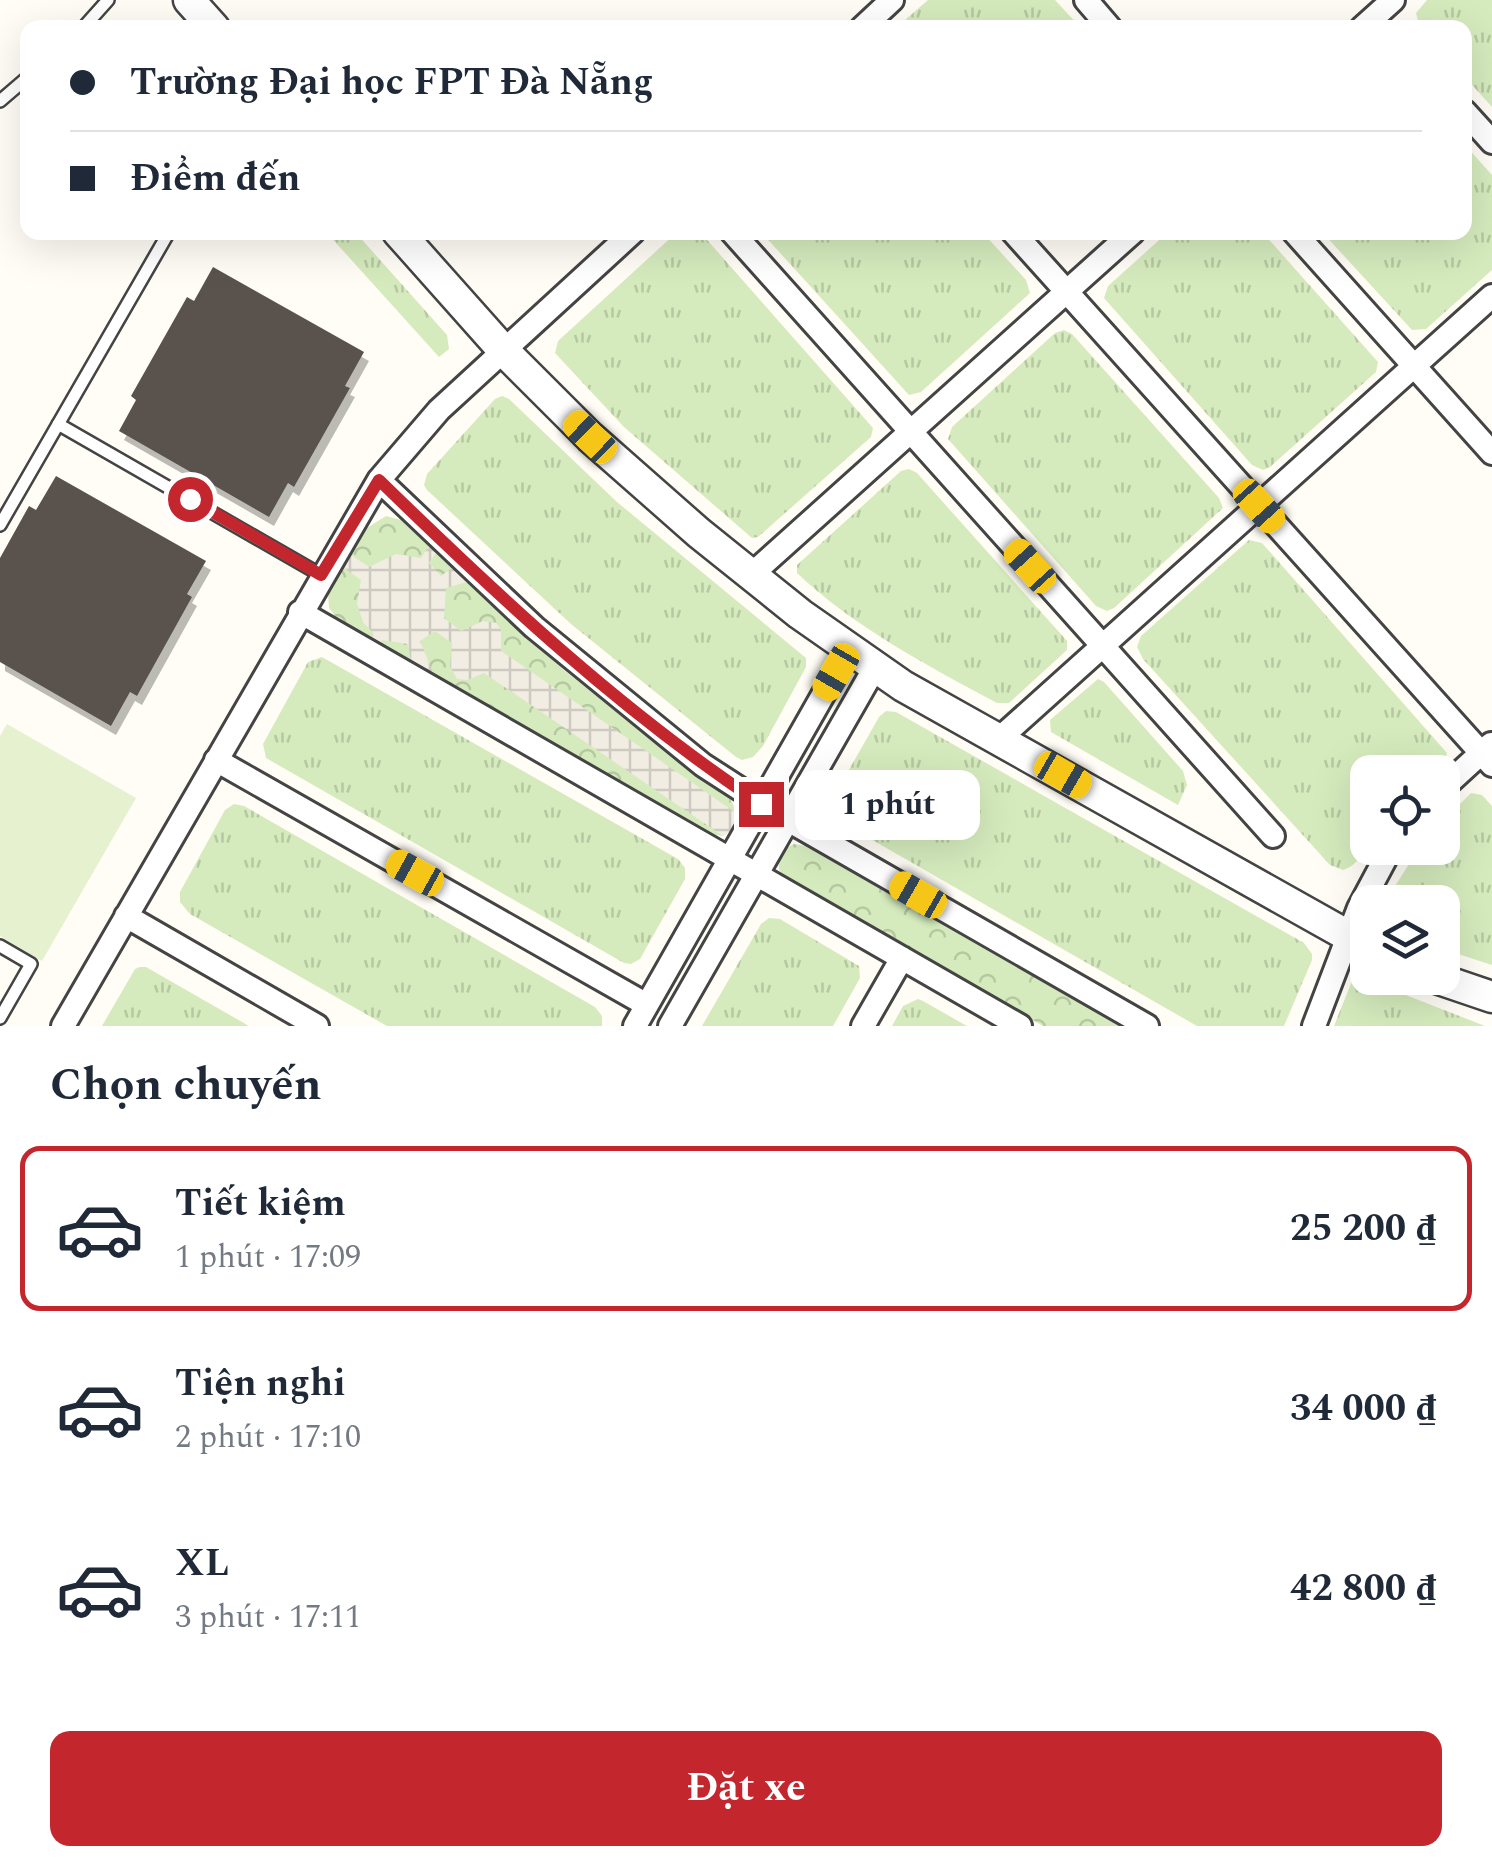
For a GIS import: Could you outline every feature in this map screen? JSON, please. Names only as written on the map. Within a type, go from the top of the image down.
[{"type":"street","points":[[189,0],[207,20]]},
{"type":"street","points":[[871,20],[892,0]]},
{"type":"street","points":[[1086,0],[1103,20]]},
{"type":"street","points":[[1472,120],[1492,142]]},
{"type":"street","points":[[405,240],[503,350],[590,437],[751,576],[848,651],[1350,938]]},
{"type":"street","points":[[64,1026],[379,480],[439,410],[624,240]]},
{"type":"street","points":[[739,240],[1273,836]]},
{"type":"street","points":[[1019,240],[1488,754],[1460,776]]},
{"type":"street","points":[[751,576],[1124,240]]},
{"type":"street","points":[[1301,240],[1492,453]]},
{"type":"street","points":[[999,739],[1492,296]]},
{"type":"street","points":[[379,480],[593,678],[703,765],[788,820],[1147,1026]]},
{"type":"street","points":[[300,612],[1020,1026]]},
{"type":"street","points":[[635,1026],[848,651]]},
{"type":"street","points":[[670,1026],[874,668]]},
{"type":"street","points":[[216,760],[647,1005]]},
{"type":"street","points":[[126,916],[317,1026]]},
{"type":"street","points":[[863,1026],[902,958]]},
{"type":"street","points":[[1314,1026],[1350,958]]},
{"type":"street","points":[[1460,986],[1492,997]]},
{"type":"lane","points":[[91,20],[108,0]]},
{"type":"lane","points":[[0,101],[20,84]]},
{"type":"lane","points":[[0,525],[164,240]]},
{"type":"lane","points":[[58,424],[321,575]]},
{"type":"lane","points":[[0,946],[31,964],[0,1018]]},
{"type":"green space","points":[[928,0],[1055,0],[1074,20],[905,20]]},
{"type":"green space","points":[[1427,0],[1492,0],[1492,107],[1472,85],[1472,20],[1418,20],[1416,13]]},
{"type":"green space","points":[[1472,153],[1492,175],[1492,270],[1426,329],[1412,330],[1329,240],[1472,240]]},
{"type":"green space","points":[[333,240],[362,240],[447,335],[449,349],[439,357]]},
{"type":"green space","points":[[668,240],[707,240],[873,428],[871,437],[758,537],[752,538],[624,427],[555,353],[558,341]]},
{"type":"green space","points":[[768,240],[989,240],[1026,280],[1030,293],[921,392],[909,395]]},
{"type":"green space","points":[[1159,240],[1269,240],[1378,362],[1376,372],[1263,470],[1252,465],[1104,298],[1108,286]]},
{"type":"green space","points":[[1064,330],[1072,334],[1219,498],[1223,508],[1107,611],[1096,606],[948,439],[952,427],[1055,333]]},
{"type":"green space","points":[[502,396],[617,502],[806,658],[806,667],[763,746],[753,757],[736,757],[571,624],[427,490],[427,474]]},
{"type":"green space","points":[[901,471],[917,473],[1067,641],[1067,650],[1009,703],[997,703],[892,644],[797,573],[797,565]]},
{"type":"green space","points":[[386,516],[401,520],[565,671],[730,799],[740,817],[732,830],[723,836],[710,834],[339,621],[329,608],[328,593],[367,528]]},
{"type":"green space","points":[[1249,540],[1262,543],[1446,755],[1350,755],[1352,865],[1343,870],[1330,865],[1143,659],[1137,647],[1141,636]]},
{"type":"green space","points":[[322,657],[678,859],[685,868],[685,879],[640,959],[624,963],[266,758],[263,744],[308,662]]},
{"type":"green space","points":[[1098,679],[1183,771],[1187,785],[1178,805],[1051,732],[1050,720]]},
{"type":"green space","points":[[886,711],[896,712],[1304,943],[1312,960],[1284,1026],[1197,1026],[834,818],[829,805]]},
{"type":"green space","points":[[7,724],[136,798],[42,961],[0,936],[0,736]]},
{"type":"green space","points":[[1471,793],[1482,795],[1492,806],[1492,965],[1460,955],[1460,885],[1396,885],[1408,865],[1460,865],[1460,804]]},
{"type":"green space","points":[[234,804],[244,806],[595,1007],[602,1016],[602,1026],[387,1026],[190,914],[180,902],[180,892],[225,810]]},
{"type":"green space","points":[[794,844],[805,846],[1121,1026],[1043,1026],[787,879],[780,872],[780,859]]},
{"type":"green space","points":[[769,918],[780,919],[859,966],[860,978],[833,1026],[702,1026],[761,924]]},
{"type":"green space","points":[[140,967],[249,1026],[102,1026],[135,969]]},
{"type":"green space","points":[[1350,986],[1350,995],[1406,995],[1485,1026],[1334,1026]]},
{"type":"green space","points":[[918,999],[967,1026],[892,1026],[903,1006]]},
{"type":"shaded area","points":[[429,546],[436,553],[429,563],[441,576],[452,568],[467,582],[446,588],[444,618],[461,631],[483,621],[496,623],[501,630],[501,651],[739,815],[732,830],[723,836],[484,673],[468,680],[457,679],[450,666],[452,643],[435,631],[420,641],[434,675],[411,662],[408,644],[382,640],[379,644],[371,640],[374,634],[363,622],[357,604],[361,580],[344,568],[351,555],[369,567],[396,554],[421,558]]},
{"type":"building","points":[[213,267],[364,352],[345,386],[350,388],[294,487],[288,483],[269,517],[119,431],[136,400],[131,396],[187,297],[194,301]]},
{"type":"building","points":[[56,476],[206,561],[187,594],[192,597],[137,696],[130,692],[111,726],[0,662],[0,558],[29,506],[36,510]]},
{"type":"route","points":[[190,499],[321,575],[379,480],[593,678],[703,765],[761,804]]}]
